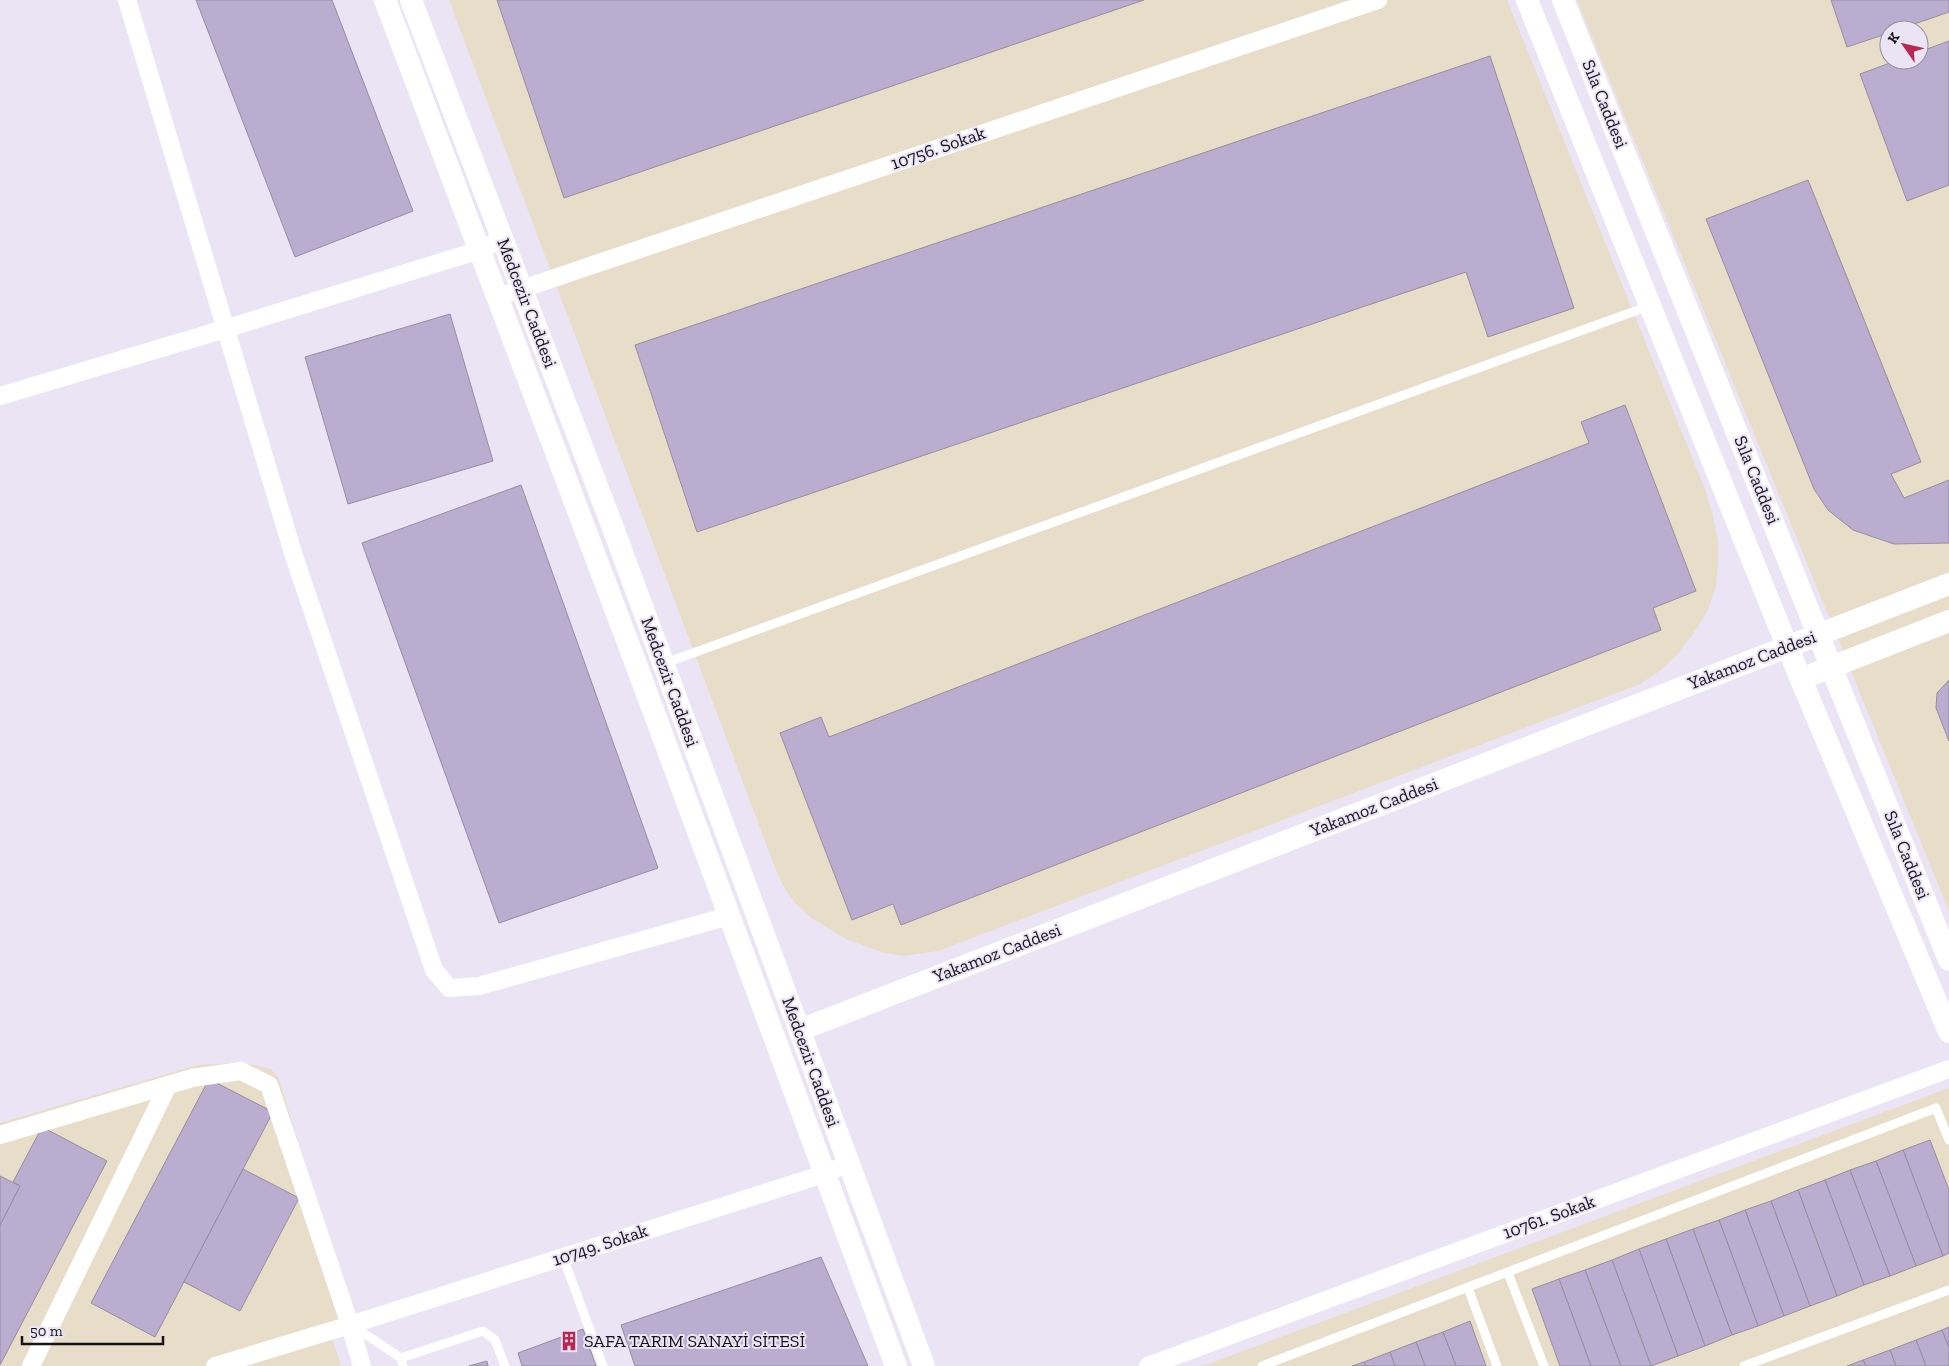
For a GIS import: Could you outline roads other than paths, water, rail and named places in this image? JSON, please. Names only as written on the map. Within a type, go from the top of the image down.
[{"type":"street","points":[[128,0],[294,556],[434,970],[449,988],[479,986],[729,916]]},
{"type":"street","name":"Medcezir Caddesi","points":[[384,0],[498,296],[896,1366]]},
{"type":"street","name":"Medcezir Caddesi","points":[[411,0],[522,289],[924,1366]]},
{"type":"street","name":"10756. Sokak","points":[[498,296],[1378,0]]},
{"type":"street","points":[[1527,0],[1787,646],[1949,1032]]},
{"type":"street","name":"Sıla Caddesi","points":[[1563,0],[1949,960]]},
{"type":"street","points":[[0,396],[480,250],[502,239]]},
{"type":"street","name":"Yakamoz Caddesi","points":[[800,1030],[1949,584]]},
{"type":"street","name":"Yakamoz Caddesi","points":[[1801,679],[1949,621]]},
{"type":"street","name":"10761. Sokak","points":[[1148,1366],[1949,1068]]},
{"type":"street","points":[[0,1135],[192,1078],[241,1071],[269,1085],[362,1366]]},
{"type":"street","points":[[31,1366],[168,1085]]},
{"type":"street","name":"10749. Sokak","points":[[215,1366],[824,1174],[849,1163]]},
{"type":"lane","points":[[662,664],[1650,306]]},
{"type":"lane","points":[[1262,1366],[1936,1108],[1949,1140]]},
{"type":"lane","points":[[563,1257],[603,1366]]},
{"type":"lane","points":[[1508,1273],[1544,1366]]},
{"type":"lane","points":[[1468,1288],[1497,1366]]},
{"type":"lane","points":[[1744,1366],[1949,1290]]},
{"type":"lane","points":[[350,1325],[402,1362],[483,1331],[495,1340],[506,1366]]},
{"type":"place","name":"SAFA TARIM SANAYİ SİTESİ","points":[[569,1341]]}]
